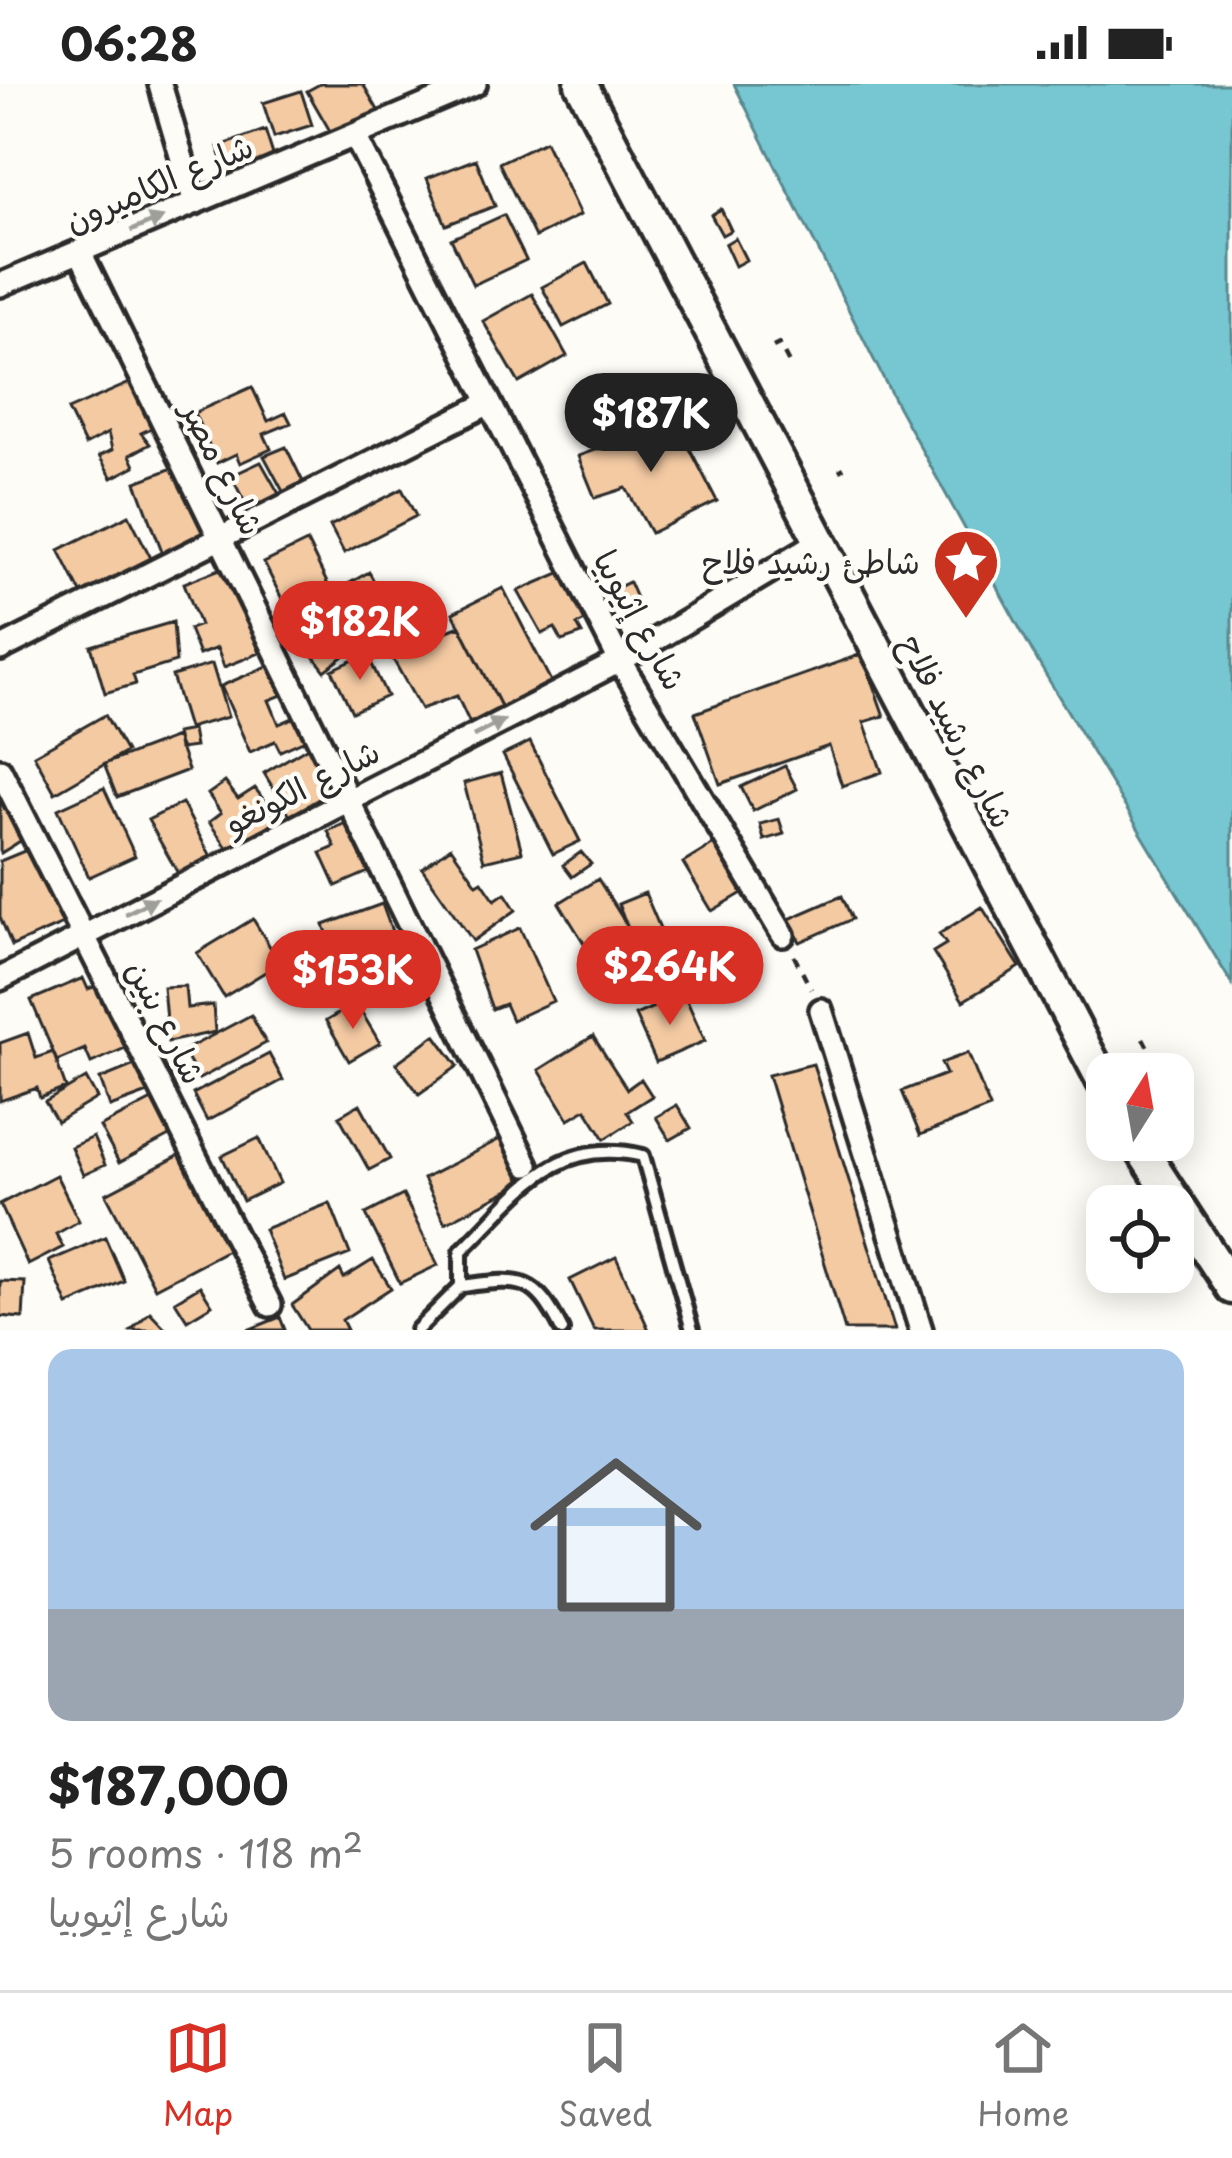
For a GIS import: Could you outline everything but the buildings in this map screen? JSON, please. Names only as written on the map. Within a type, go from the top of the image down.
[{"type":"street","points":[[160,84],[195,203]]},
{"type":"street","name":"شارع الكاميرون","points":[[0,285],[475,84]]},
{"type":"street","name":"شارع رشيد فلاح","points":[[581,84],[1088,1053]]},
{"type":"street","name":"شارع إثيوبيا","points":[[355,136],[620,661],[783,935]]},
{"type":"street","name":"شارع مصر","points":[[80,252],[527,1165]]},
{"type":"street","points":[[0,649],[489,403]]},
{"type":"street","name":"شارع الكونغو","points":[[0,979],[620,661],[820,542]]},
{"type":"street","name":"شارع بنين","points":[[0,770],[270,1305]]},
{"type":"street","points":[[821,1010],[921,1330]]},
{"type":"street","points":[[1149,1161],[1232,1288]]},
{"type":"lane","points":[[461,1286],[461,1251],[533,1176],[580,1152],[610,1148],[644,1156],[692,1330]]},
{"type":"lane","points":[[417,1330],[461,1286],[526,1283],[543,1292],[562,1330]]},
{"type":"path","points":[[773,346],[779,344],[790,365]]},
{"type":"path","points":[[783,935],[821,1010]]},
{"type":"path","points":[[1143,1038],[1151,1053]]},
{"type":"water","points":[[734,84],[1232,84],[1232,984],[1041,667],[898,407]]},
{"type":"place","name":"شاطئ رشيد فلاح","points":[[966,621]]}]
